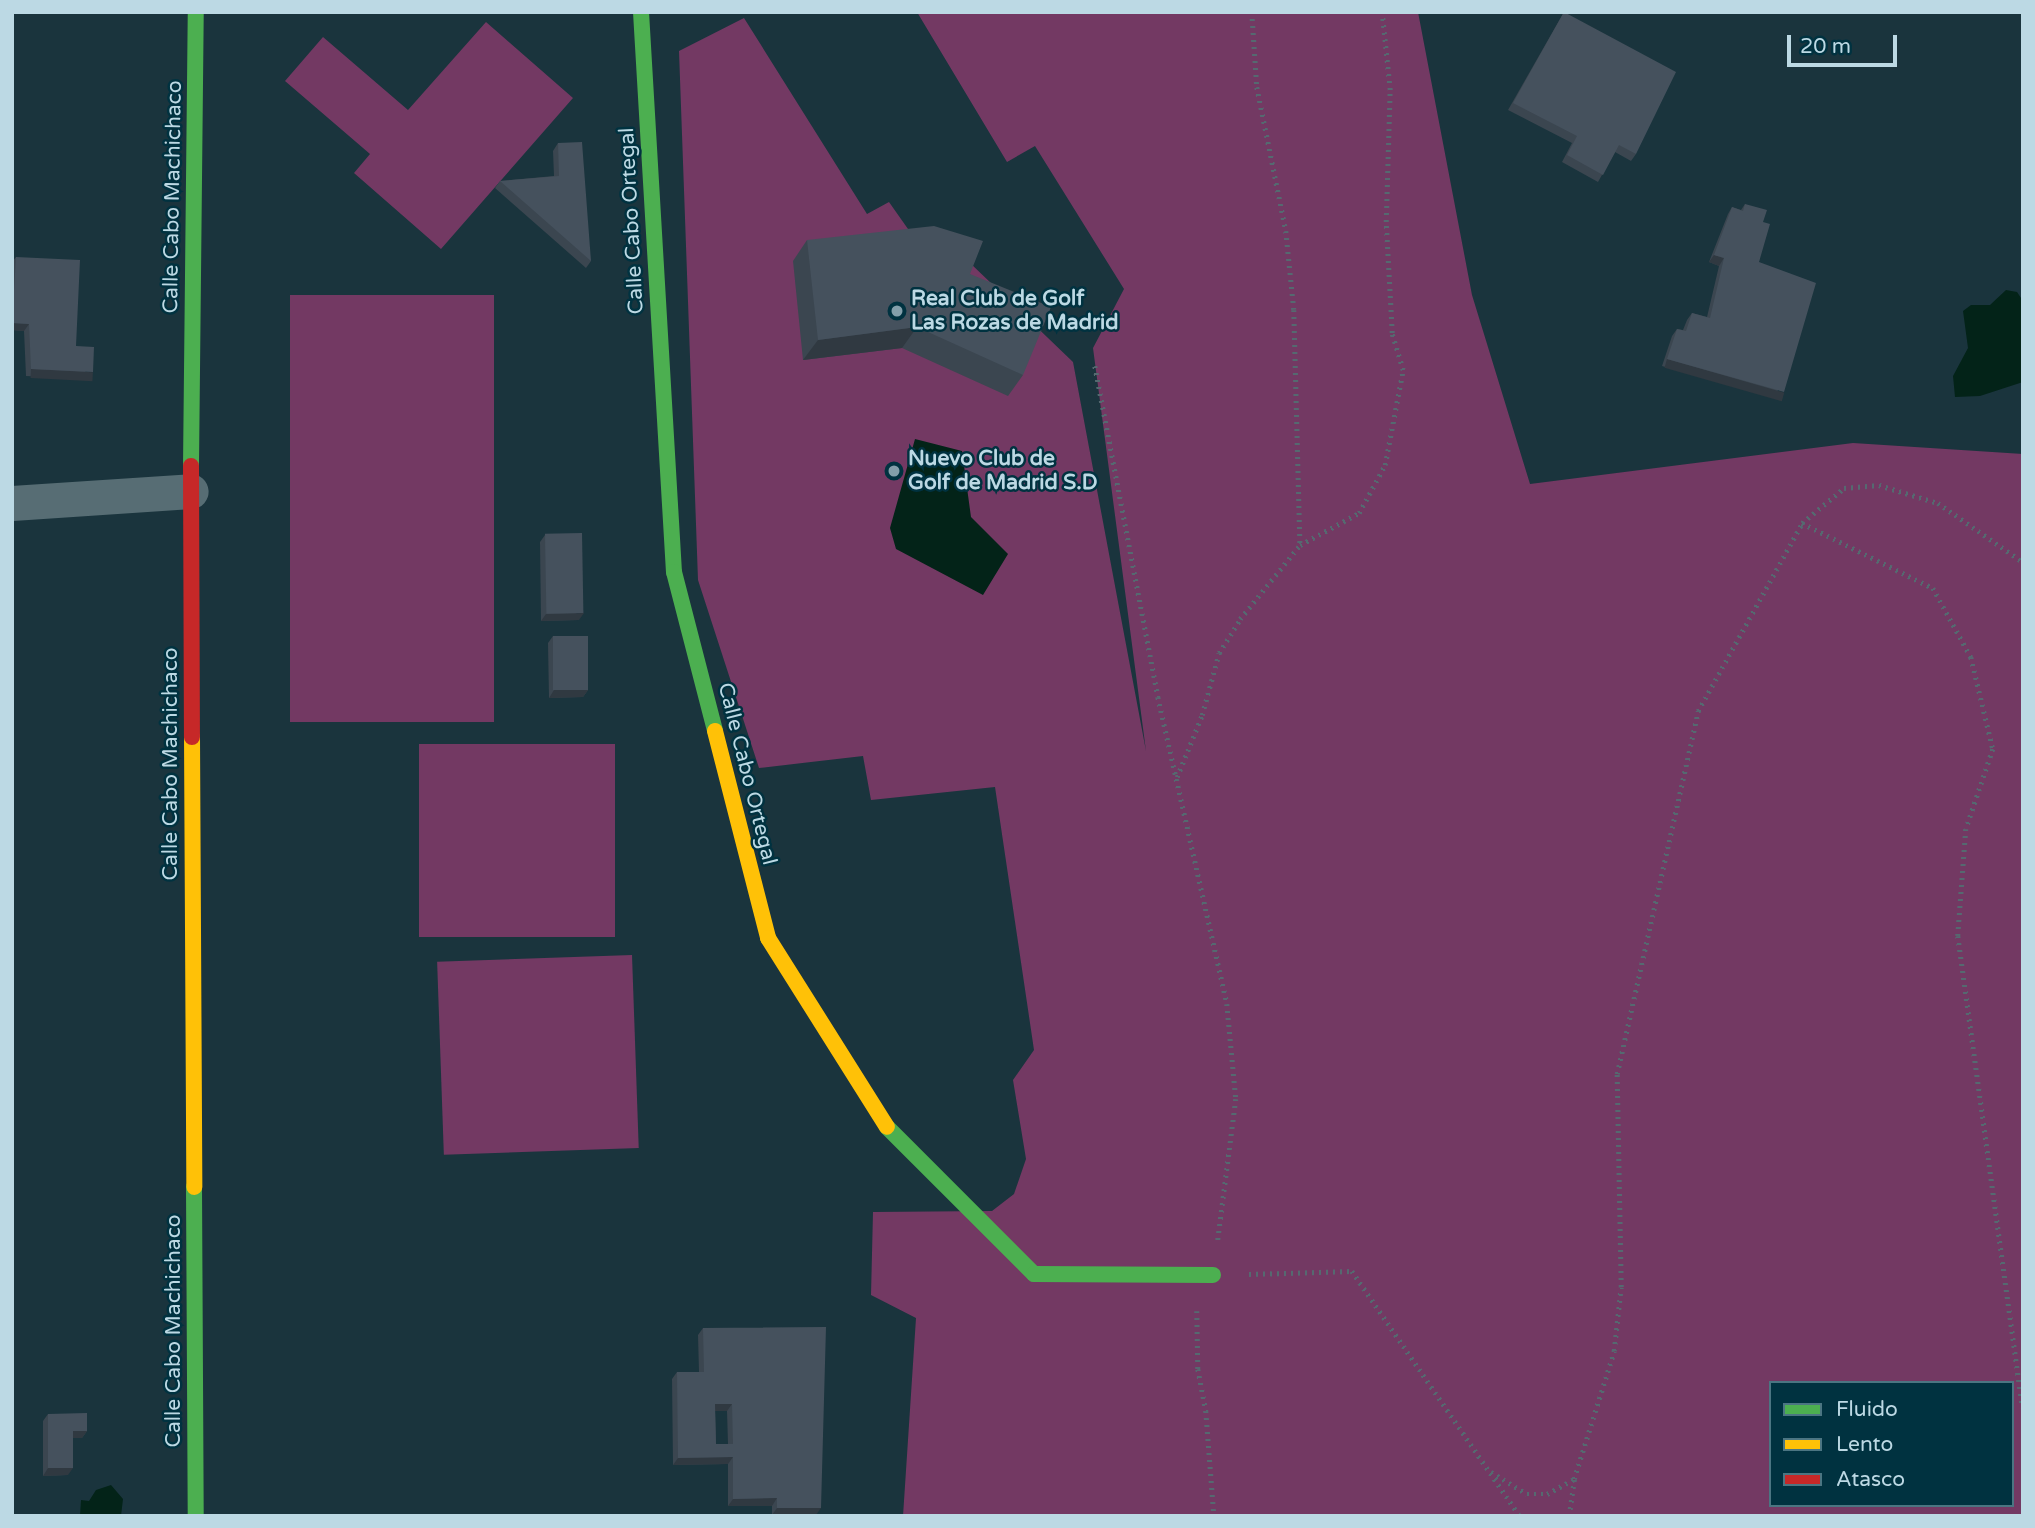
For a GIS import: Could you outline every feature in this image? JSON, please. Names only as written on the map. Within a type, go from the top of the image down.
[{"type":"street","name":"Calle Cabo Machichaco","points":[[196,12],[191,491],[196,1516]]},
{"type":"street","name":"Calle Cabo Ortegal","points":[[641,12],[674,572],[768,937],[880,1120],[1034,1274],[1213,1275]]},
{"type":"street","points":[[12,503],[191,491]]},
{"type":"path","points":[[1252,12],[1256,87],[1286,231],[1294,310],[1300,545]]},
{"type":"path","points":[[1177,778],[1202,715],[1219,653],[1281,564],[1300,545],[1359,513],[1385,465],[1403,370],[1392,333],[1386,222],[1391,104],[1382,12]]},
{"type":"path","points":[[1095,366],[1177,778],[1227,1004],[1236,1099],[1213,1275],[1197,1309],[1198,1369],[1206,1411],[1214,1516]]},
{"type":"path","points":[[1569,1516],[1574,1479],[1616,1338],[1621,1287],[1617,1074],[1698,711],[1802,523],[1844,488],[1879,485],[1938,503],[2023,562]]},
{"type":"path","points":[[1802,523],[1933,588],[1971,657],[1993,749],[1966,829],[1958,936],[2023,1408]]},
{"type":"path","points":[[1213,1275],[1352,1271],[1520,1516]]},
{"type":"path","points":[[1488,1469],[1527,1494],[1547,1494],[1574,1479]]},
{"type":"shaded area","points":[[917,12],[1418,12],[1472,295],[1530,484],[1853,443],[2023,454],[2023,1516],[903,1516],[916,1318],[871,1295],[873,1212],[992,1211],[1014,1194],[1026,1159],[1013,1080],[1034,1050],[995,787],[871,800],[863,756],[759,768],[698,580],[679,51],[744,18],[867,214],[889,202],[920,246],[969,262],[1073,362],[1146,751],[1093,348],[1124,289],[1035,146],[1007,162]]},
{"type":"shaded area","points":[[486,22],[573,98],[441,249],[354,173],[370,154],[285,81],[323,37],[408,110]]},
{"type":"shaded area","points":[[2006,290],[2017,292],[2023,301],[2023,382],[1980,396],[1955,397],[1953,376],[1968,348],[1963,311],[1971,305],[1990,305]]},
{"type":"shaded area","points":[[290,295],[494,295],[494,722],[290,722]]},
{"type":"shaded area","points":[[915,439],[962,451],[971,517],[1008,554],[983,595],[896,549],[890,528]]},
{"type":"shaded area","points":[[419,744],[615,744],[615,937],[419,937]]},
{"type":"shaded area","points":[[632,955],[639,1148],[444,1155],[437,962]]},
{"type":"shaded area","points":[[111,1485],[123,1499],[121,1516],[80,1516],[81,1500],[89,1501],[96,1490]]},
{"type":"building","points":[[1564,12],[1676,72],[1636,154],[1619,145],[1603,175],[1567,155],[1577,136],[1513,103]]},
{"type":"building","points":[[582,142],[591,261],[500,181],[559,176],[558,143]]},
{"type":"building","points":[[1745,204],[1767,210],[1763,222],[1770,224],[1759,262],[1816,283],[1784,392],[1667,359],[1677,329],[1686,331],[1692,313],[1710,318],[1724,258],[1714,255],[1732,207],[1743,211]]},
{"type":"building","name":"Real Club de Golf Las Rozas de Madrid","points":[[934,226],[983,241],[970,274],[1051,307],[1023,375],[917,327],[818,340],[807,240]]},
{"type":"building","points":[[16,257],[80,260],[76,346],[94,347],[93,372],[31,369],[29,324],[12,323]]},
{"type":"building","points":[[582,533],[583,613],[546,614],[545,534]]},
{"type":"building","points":[[553,636],[588,636],[588,690],[553,690]]},
{"type":"building","points":[[826,1327],[821,1508],[777,1508],[777,1498],[733,1499],[733,1457],[678,1458],[677,1372],[704,1372],[703,1328]],"holes":[[[715,1404],[732,1404],[733,1444],[716,1444]]]},
{"type":"building","points":[[87,1413],[87,1431],[73,1431],[73,1468],[48,1468],[48,1414]]},
{"type":"traffic: fast","points":[[191,466],[196,12]]},
{"type":"traffic: fast","points":[[641,12],[674,572],[715,731]]},
{"type":"traffic: fast","points":[[887,1127],[1034,1274],[1213,1275]]},
{"type":"traffic: fast","points":[[194,1187],[196,1516]]},
{"type":"traffic: slow","points":[[715,731],[768,938],[887,1127]]},
{"type":"traffic: slow","points":[[192,737],[194,1187]]},
{"type":"traffic: jam","points":[[191,466],[192,737]]},
{"type":"place","name":"Real Club de Golf Las Rozas de Madrid","points":[[897,311]]},
{"type":"place","name":"Nuevo Club de Golf de Madrid S.D","points":[[894,471]]}]
